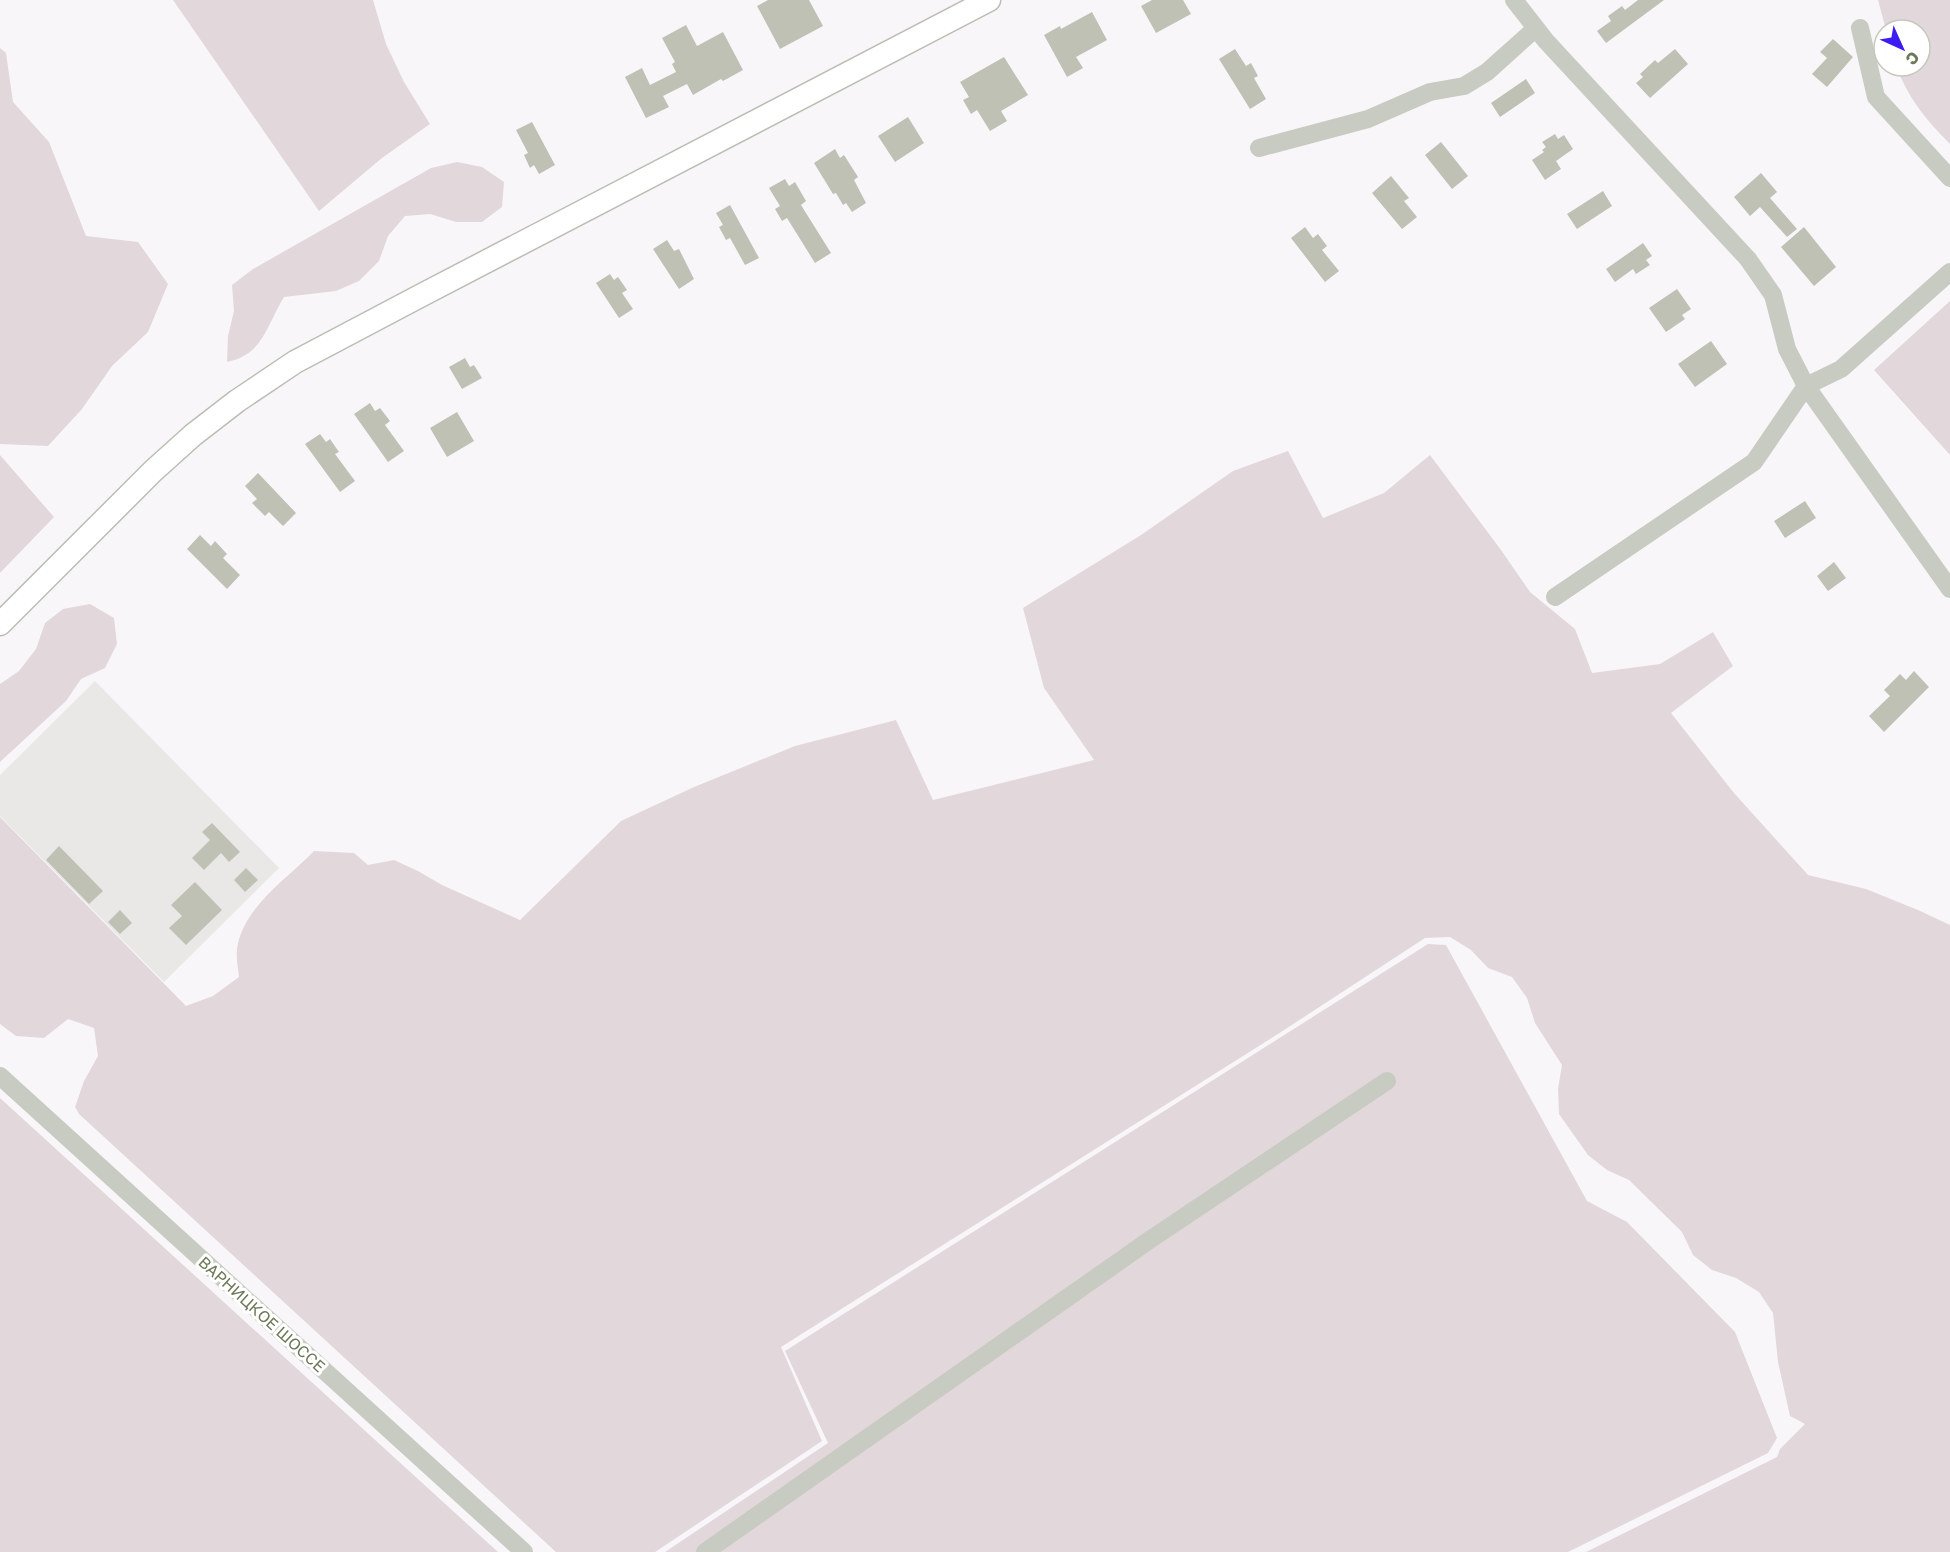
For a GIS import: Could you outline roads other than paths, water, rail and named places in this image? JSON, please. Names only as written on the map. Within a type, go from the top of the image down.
[{"type":"main road","points":[[0,624],[153,471],[193,435],[237,401],[295,362],[989,0]]},
{"type":"street","points":[[1514,0],[1536,28],[1748,259],[1773,295],[1787,349],[1806,386],[1950,589]]},
{"type":"street","points":[[1259,148],[1368,119],[1430,92],[1464,86],[1487,72],[1536,28]]},
{"type":"street","points":[[1860,28],[1876,97],[1950,178]]},
{"type":"street","points":[[1555,597],[1754,462],[1806,386],[1841,369],[1950,272]]},
{"type":"street","name":"ВАРНИЦКОЕ ШОССЕ","points":[[0,1076],[524,1552]]},
{"type":"street","points":[[705,1552],[1151,1239],[1387,1081]]}]
